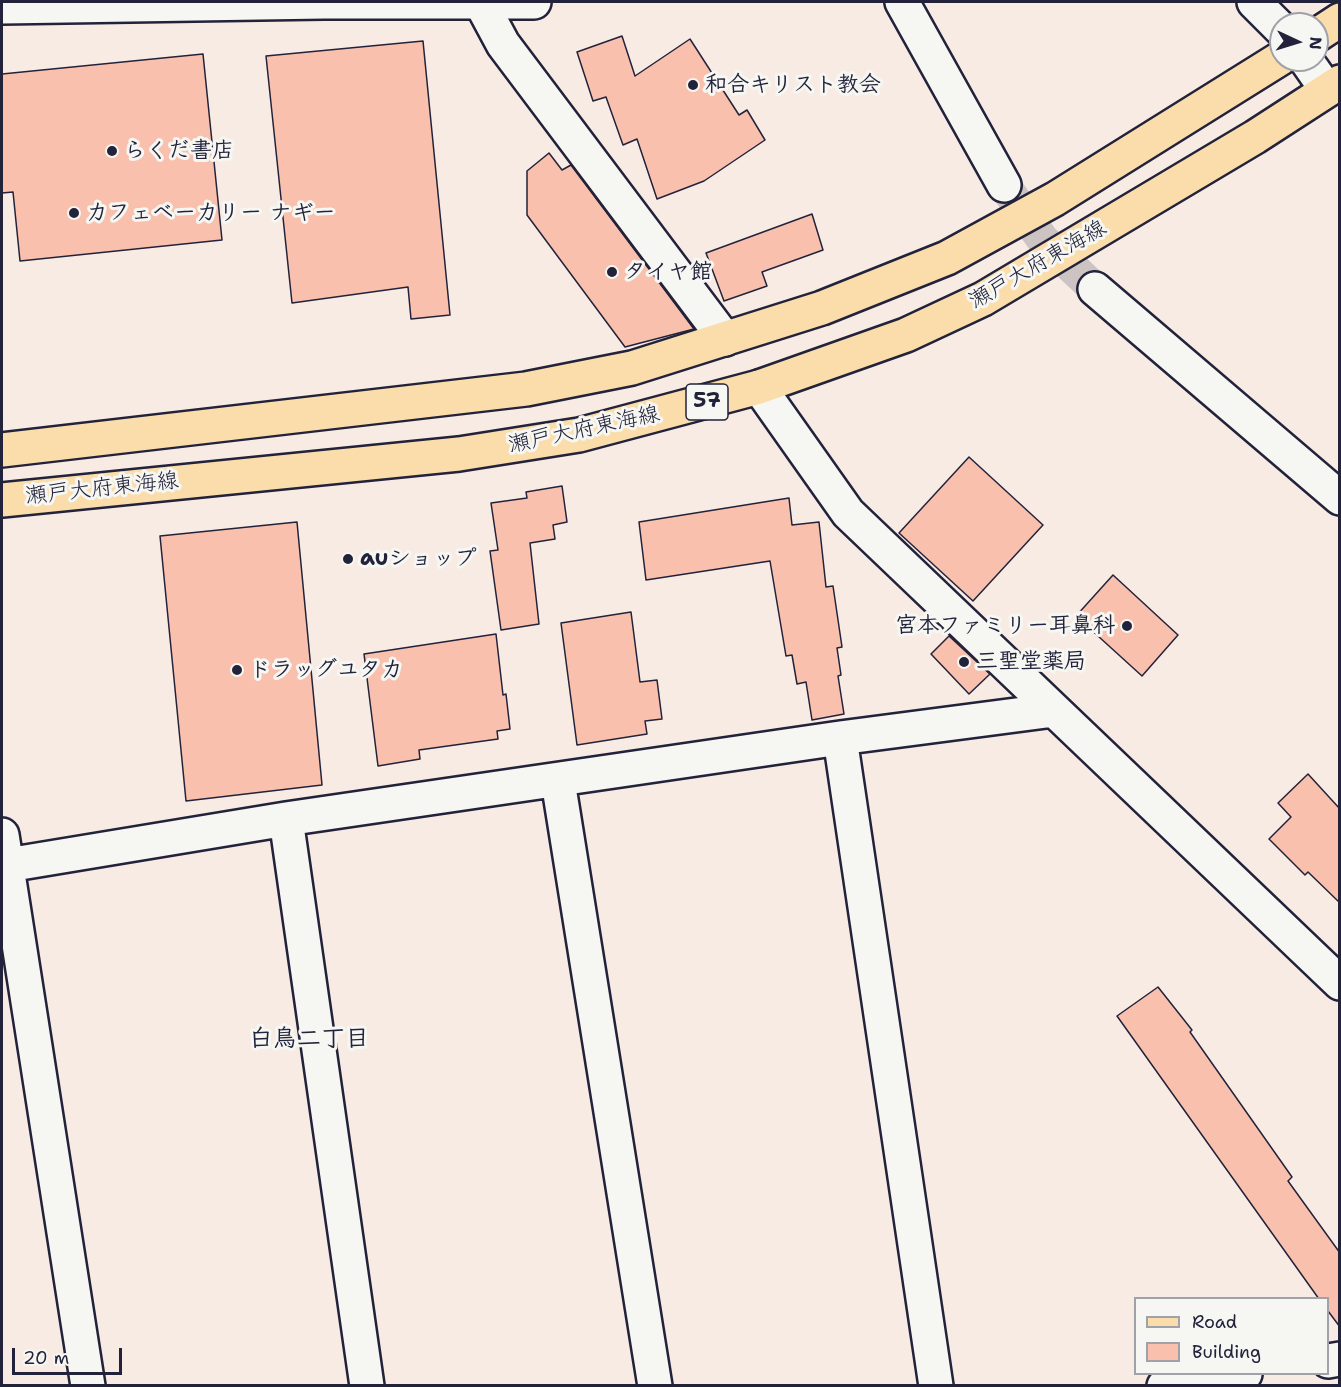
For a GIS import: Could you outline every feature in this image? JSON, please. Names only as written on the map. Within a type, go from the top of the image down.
[{"type":"main road","name":"57","points":[[2,450],[526,389],[632,368],[822,308],[947,258],[1055,199],[1269,65]]},
{"type":"main road","name":"瀬戸大府東海線","points":[[2,500],[459,454],[579,435],[759,387],[906,334],[983,299],[1254,137],[1333,86]]},
{"type":"street","points":[[2,7],[324,2],[534,2]]},
{"type":"street","points":[[902,2],[1004,185]]},
{"type":"street","points":[[1254,2],[1269,17]]},
{"type":"street","points":[[481,3],[503,44],[725,339]]},
{"type":"street","points":[[1318,72],[1333,86]]},
{"type":"street","points":[[1095,289],[1340,498]]},
{"type":"street","points":[[759,387],[848,513],[1340,983]]},
{"type":"street","points":[[88,1386],[3,856],[286,819],[840,738],[1054,710]]},
{"type":"street","points":[[840,738],[936,1386]]},
{"type":"street","points":[[558,781],[655,1386]]},
{"type":"street","points":[[286,819],[367,1386]]},
{"type":"street","points":[[1164,1386],[1238,1375]]},
{"type":"building","points":[[622,36],[635,76],[690,39],[739,115],[747,110],[765,140],[704,181],[657,199],[637,139],[623,145],[606,97],[593,101],[577,52]]},
{"type":"building","points":[[423,41],[450,315],[411,319],[408,287],[292,303],[266,56]]},
{"type":"building","points":[[203,54],[222,240],[20,261],[13,192],[2,193],[2,74]]},
{"type":"building","name":"タイヤ館","points":[[549,153],[562,170],[571,165],[694,329],[625,347],[527,215],[527,171]]},
{"type":"building","points":[[812,214],[823,250],[762,272],[767,286],[724,301],[706,253]]},
{"type":"building","points":[[969,457],[1043,525],[973,601],[899,533]]},
{"type":"building","points":[[562,486],[567,522],[553,525],[555,539],[530,543],[539,624],[501,630],[490,551],[498,550],[491,503],[527,498],[526,492]]},
{"type":"building","points":[[789,498],[792,525],[819,522],[826,587],[833,586],[842,647],[837,648],[841,675],[838,676],[844,714],[812,720],[806,682],[797,684],[792,655],[786,656],[770,561],[646,580],[639,522]]},
{"type":"building","points":[[297,522],[322,785],[186,801],[160,536]]},
{"type":"building","name":"宮本ファミリー耳鼻科","points":[[1113,575],[1178,635],[1142,676],[1076,616]]},
{"type":"building","points":[[631,612],[640,682],[657,680],[662,719],[645,721],[647,734],[577,745],[561,623]]},
{"type":"building","points":[[496,634],[503,695],[506,694],[510,729],[497,731],[498,739],[419,750],[420,759],[378,766],[364,654]]},
{"type":"building","points":[[949,636],[990,674],[969,694],[931,654]]},
{"type":"building","points":[[1308,774],[1340,809],[1340,903],[1308,872],[1305,875],[1269,839],[1291,817],[1278,803]]},
{"type":"building","points":[[1158,987],[1192,1030],[1190,1032],[1292,1177],[1288,1181],[1340,1253],[1340,1327],[1329,1312],[1329,1297],[1318,1297],[1117,1016]]},
{"type":"tunnel","points":[[1004,185],[1043,240],[1095,289]]},
{"type":"place","name":"和合キリスト教会","points":[[693,85]]},
{"type":"place","name":"らくだ書店","points":[[112,151]]},
{"type":"place","name":"カフェベーカリー ナギー","points":[[74,213]]},
{"type":"place","name":"タイヤ館","points":[[612,272]]},
{"type":"place","name":"auショップ","points":[[348,559]]},
{"type":"place","name":"宮本ファミリー耳鼻科","points":[[1127,626]]},
{"type":"place","name":"三聖堂薬局","points":[[964,662]]},
{"type":"place","name":"ドラッグユタカ","points":[[237,670]]},
{"type":"district","name":"白鳥二丁目","points":[[309,1040]]}]
